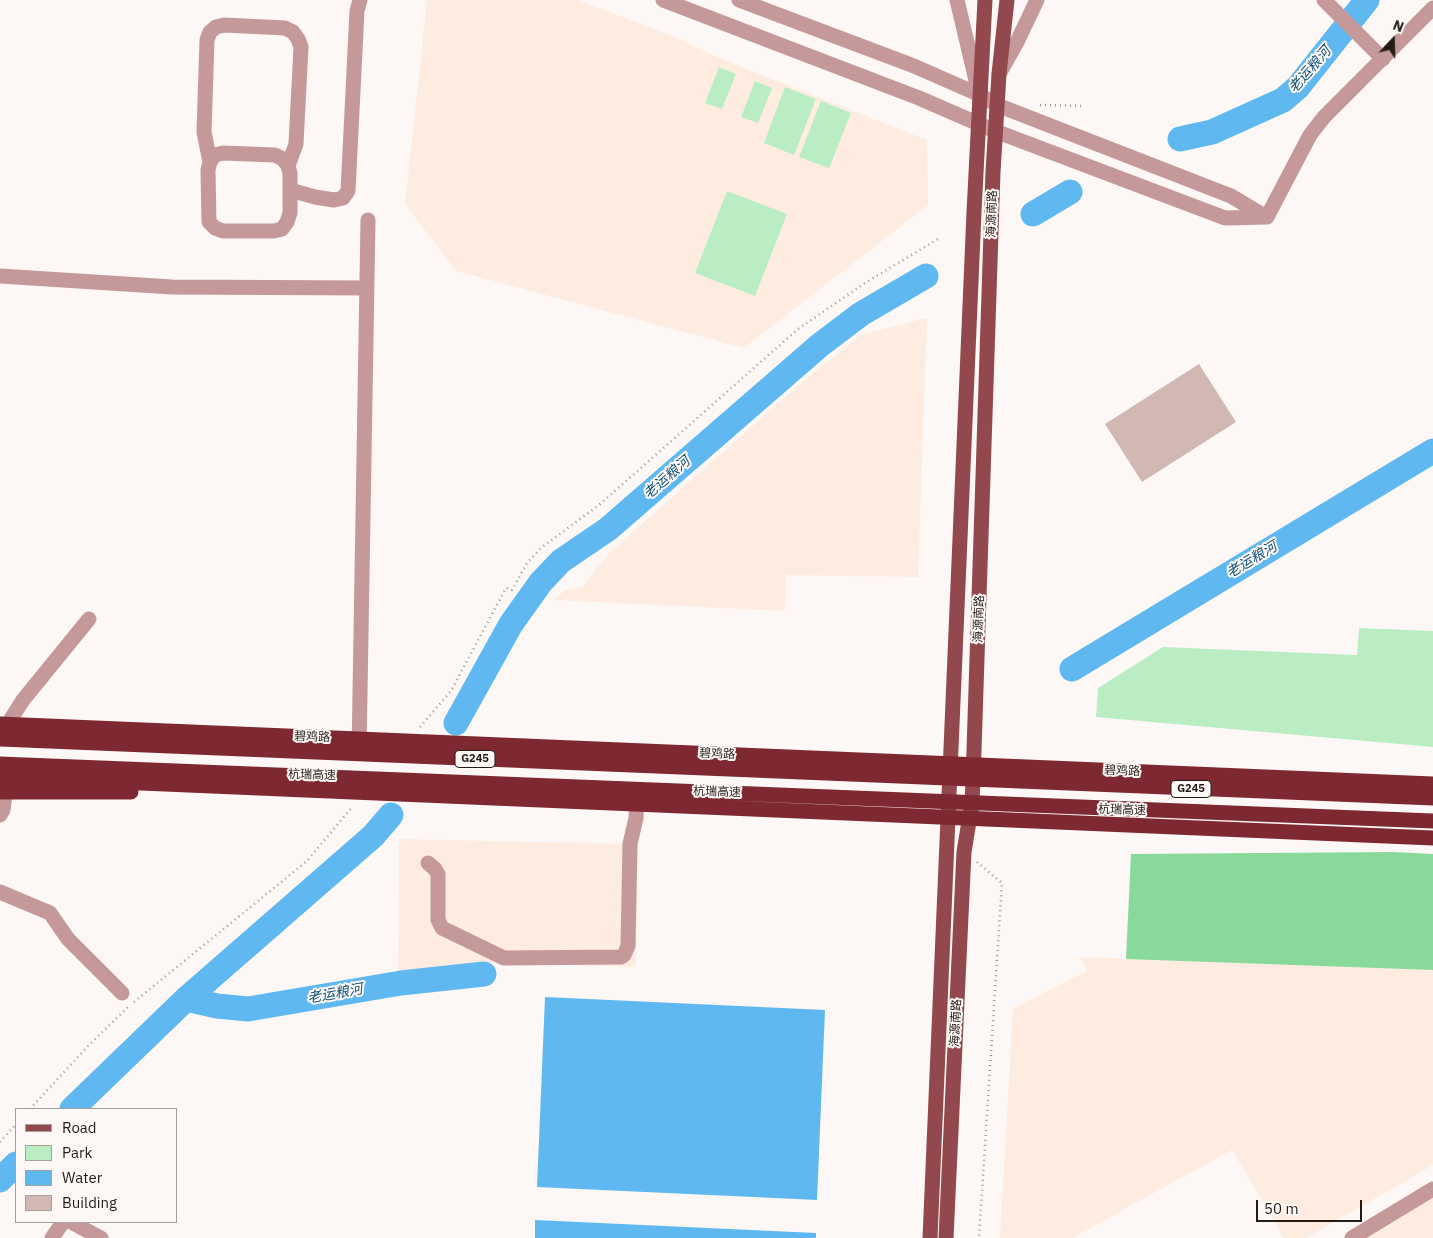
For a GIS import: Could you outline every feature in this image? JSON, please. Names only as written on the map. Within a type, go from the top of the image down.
[{"type":"highway","points":[[0,724],[1433,784]]},
{"type":"highway","name":"碧鸡路","points":[[0,738],[1433,798]]},
{"type":"highway","name":"G245","points":[[3,769],[972,802],[1433,821]]},
{"type":"highway","name":"杭瑞高速","points":[[3,769],[373,793],[1433,838]]},
{"type":"highway","points":[[0,792],[373,793]]},
{"type":"main road","name":"海源南路","points":[[930,1238],[985,0]]},
{"type":"main road","name":"海源南路","points":[[946,1238],[964,852],[972,802],[973,780],[997,105],[1007,0]]},
{"type":"street","points":[[290,190],[334,200],[343,198],[348,192],[357,11],[360,0]]},
{"type":"street","points":[[663,0],[919,98],[996,131],[1225,218],[1267,217]]},
{"type":"street","points":[[739,0],[914,66],[980,95],[997,105],[1231,196],[1267,217]]},
{"type":"street","points":[[957,0],[980,95]]},
{"type":"street","points":[[999,74],[1037,0]]},
{"type":"street","points":[[1326,3],[1383,59]]},
{"type":"street","points":[[1267,217],[1310,136],[1324,117],[1433,8]]},
{"type":"street","points":[[210,162],[204,132],[207,40],[210,32],[216,27],[224,25],[285,28],[293,32],[301,47],[296,144],[288,166],[290,213],[287,222],[282,229],[274,231],[223,231],[215,228],[209,222],[208,170],[210,162],[215,155],[223,152],[275,155],[283,159],[288,166]]},
{"type":"street","points":[[359,754],[368,220]]},
{"type":"street","points":[[0,276],[172,287],[367,288]]},
{"type":"street","points":[[0,738],[23,700],[89,619]]},
{"type":"street","points":[[0,814],[3,810],[3,769]]},
{"type":"street","points":[[428,863],[438,874],[438,920],[442,928],[504,958],[621,957],[628,946],[630,844],[636,818],[637,790]]},
{"type":"street","points":[[0,892],[50,913],[68,939],[122,994]]},
{"type":"street","points":[[1352,1238],[1433,1189]]},
{"type":"street","points":[[52,1238],[62,1223]]},
{"type":"street","points":[[73,1223],[101,1238]]},
{"type":"path","points":[[414,734],[451,691],[506,588],[512,590],[527,563],[541,548],[599,505],[798,329],[865,283],[938,239]]},
{"type":"path","points":[[31,1108],[126,1008],[307,862],[353,805]]},
{"type":"path","points":[[964,852],[1002,883],[979,1238]]},
{"type":"path","points":[[0,1142],[15,1125]]},
{"type":"shaded area","points":[[427,0],[579,0],[672,36],[719,58],[927,140],[928,205],[744,348],[456,271],[405,204]]},
{"type":"shaded area","points":[[927,318],[918,577],[786,575],[785,611],[553,600],[564,591],[583,586],[609,553],[798,386],[860,335]]},
{"type":"shaded area","points":[[399,839],[638,844],[636,967],[488,963],[398,973]]},
{"type":"shaded area","points":[[1080,957],[1433,970],[1433,1165],[1306,1238],[1284,1238],[1232,1150],[1072,1238],[1000,1238],[1013,1009],[1087,971]]},
{"type":"shaded area","points":[[1433,1198],[1433,1238],[1366,1238]]},
{"type":"green space","points":[[719,67],[736,74],[722,109],[705,103]]},
{"type":"green space","points":[[755,81],[772,88],[758,123],[741,117]]},
{"type":"green space","points":[[785,87],[816,99],[794,155],[764,143]]},
{"type":"green space","points":[[821,101],[851,113],[829,168],[799,157]]},
{"type":"green space","points":[[727,191],[787,214],[755,296],[695,273]]},
{"type":"green space","points":[[1359,628],[1433,631],[1433,747],[1096,717],[1098,688],[1163,647],[1357,655]]},
{"type":"green space","points":[[1393,852],[1433,854],[1433,970],[1126,959],[1131,854]]},
{"type":"water","points":[[545,997],[825,1010],[817,1200],[537,1187]]},
{"type":"water","points":[[535,1220],[816,1233],[816,1238],[535,1238]]},
{"type":"building","points":[[1199,364],[1236,422],[1142,482],[1105,424]]},
{"type":"waterway","name":"老运粮河","points":[[1180,139],[1212,132],[1283,100],[1298,87],[1367,0]]},
{"type":"waterway","name":"老运粮河","points":[[1033,214],[1070,192]]},
{"type":"waterway","name":"老运粮河","points":[[456,723],[511,624],[541,582],[561,561],[608,529],[820,345],[861,314],[926,276]]},
{"type":"waterway","name":"老运粮河","points":[[1072,669],[1433,451]]},
{"type":"waterway","name":"老运粮河","points":[[73,1108],[186,999],[373,836],[391,815]]},
{"type":"waterway","name":"老运粮河","points":[[186,999],[217,1006],[248,1009],[401,983],[484,974]]},
{"type":"waterway","name":"老运粮河","points":[[0,1180],[15,1165]]}]
